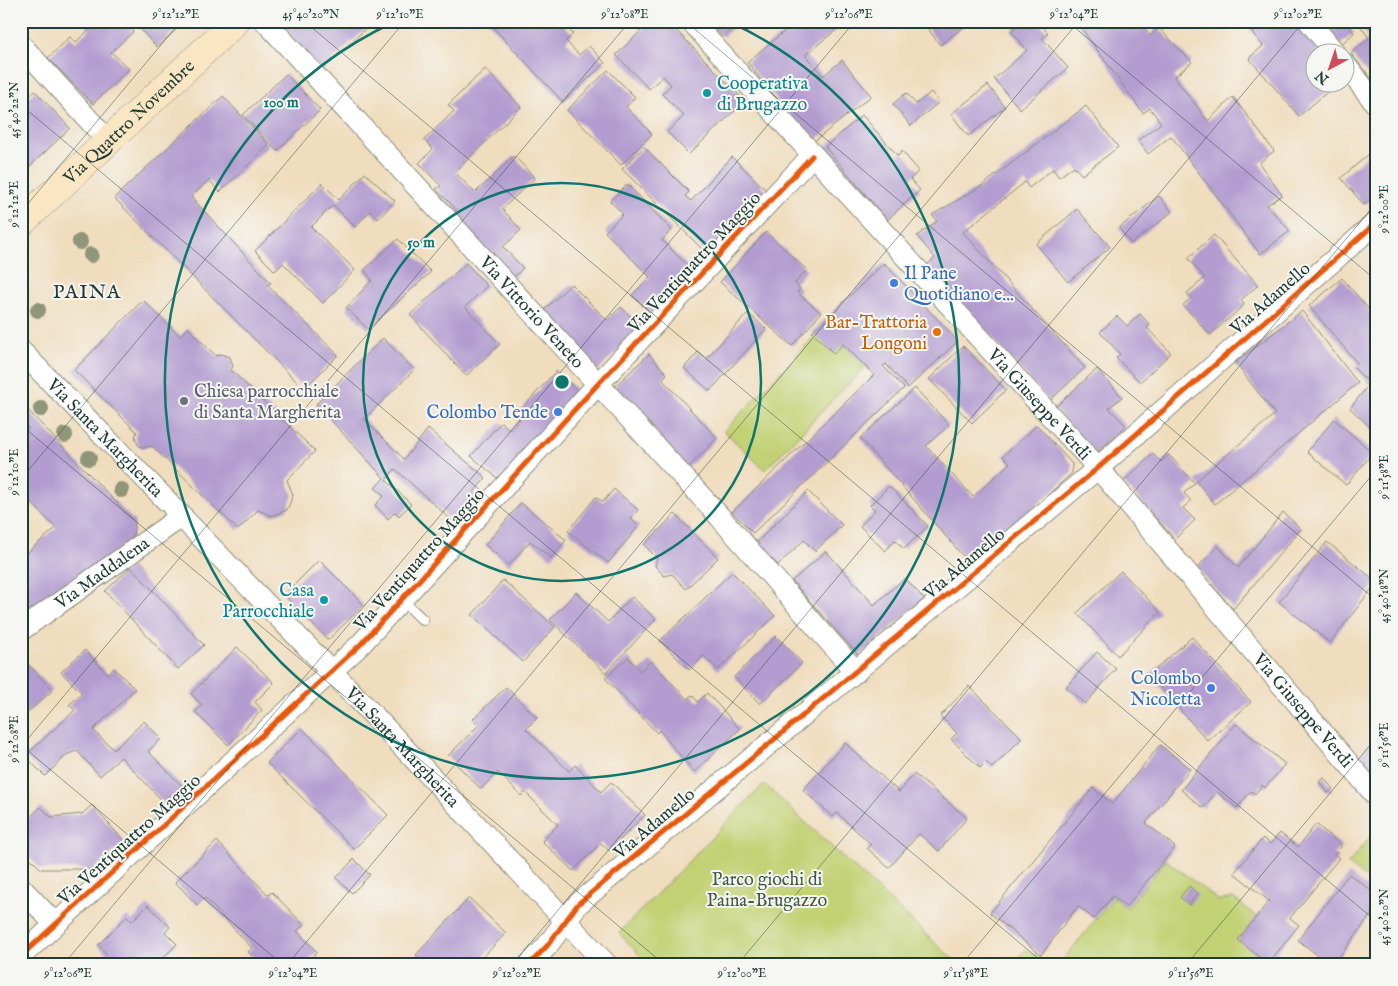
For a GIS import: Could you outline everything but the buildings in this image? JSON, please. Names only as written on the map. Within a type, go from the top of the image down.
[{"type":"main road","name":"Via Quattro Novembre","points":[[21,223],[236,21]]},
{"type":"street","name":"Via Vittorio Veneto","points":[[265,21],[720,517],[856,672]]},
{"type":"street","name":"Via Giuseppe Verdi","points":[[691,21],[1098,468],[1377,797]]},
{"type":"street","points":[[1309,21],[1326,42]]},
{"type":"street","points":[[21,45],[108,141]]},
{"type":"street","points":[[1356,79],[1377,105]]},
{"type":"street","name":"Via Ventiquattro Maggio","points":[[21,956],[360,645],[598,384],[812,156]]},
{"type":"street","name":"Via Adamello","points":[[529,965],[568,921],[578,904],[1098,468],[1377,222]]},
{"type":"street","name":"Via Santa Margherita","points":[[21,352],[332,672],[568,921],[607,965]]},
{"type":"street","name":"Via Maddalena","points":[[21,630],[175,509]]},
{"type":"street","points":[[21,888],[55,924]]},
{"type":"lane","points":[[401,599],[423,620]]},
{"type":"shaded area","points":[[1377,732],[1377,777],[1359,756]]},
{"type":"green space","points":[[816,335],[834,353],[843,344],[866,366],[765,470],[724,431]]},
{"type":"green space","name":"Parco giochi di Paina-Brugazzo","points":[[764,784],[959,965],[649,965],[619,933]]},
{"type":"green space","points":[[1372,835],[1377,840],[1377,887],[1348,864]]},
{"type":"green space","points":[[1166,860],[1219,901],[1233,898],[1257,917],[1267,965],[1059,965],[1114,897],[1127,908]]},
{"type":"green space","points":[[1026,949],[1046,965],[1013,965]]},
{"type":"cycle path","points":[[21,956],[360,645],[598,384],[812,156]]},
{"type":"cycle path","points":[[529,965],[547,946],[578,904],[1098,468],[1377,222]]},
{"type":"place","name":"Cooperativa di Brugazzo","points":[[707,93]]},
{"type":"place","name":"Il Pane Quotidiano e...","points":[[894,283]]},
{"type":"place","name":"Bar-Trattoria Longoni","points":[[937,332]]},
{"type":"place","name":"Chiesa parrocchiale di Santa Margherita","points":[[184,401]]},
{"type":"place","name":"Colombo Tende","points":[[558,412]]},
{"type":"place","name":"Casa Parrocchiale","points":[[324,600]]},
{"type":"place","name":"Colombo Nicoletta","points":[[1211,688]]},
{"type":"district","name":"PAINA","points":[[87,291]]}]
